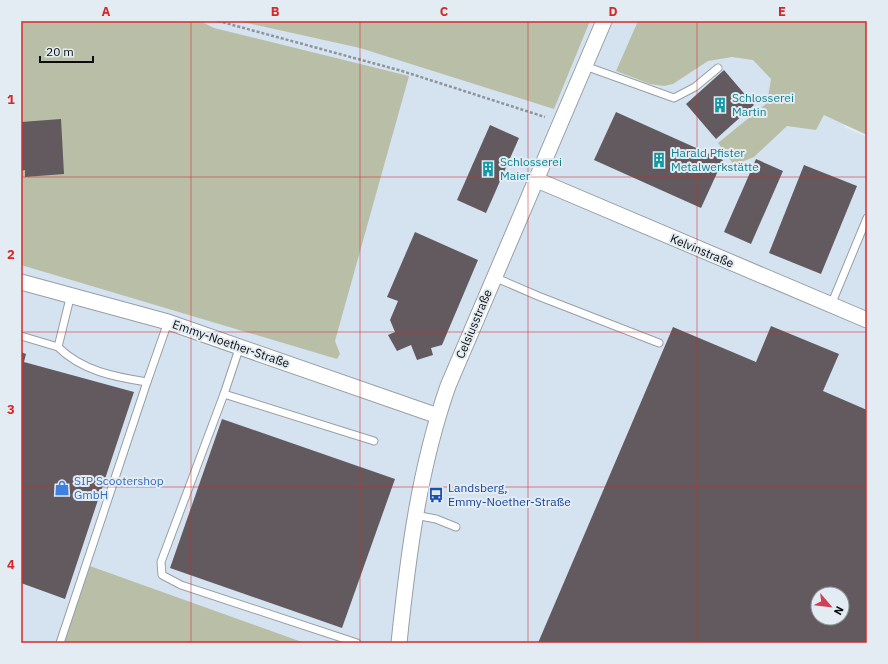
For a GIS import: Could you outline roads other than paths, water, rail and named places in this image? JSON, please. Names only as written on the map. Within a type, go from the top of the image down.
[{"type":"street","name":"Celsiusstraße","points":[[399,643],[415,515],[438,416],[448,386],[494,276],[537,180],[604,21]]},
{"type":"street","name":"Kelvinstraße","points":[[537,180],[867,320]]},
{"type":"street","name":"Emmy-Noether-Straße","points":[[21,282],[71,294],[168,322],[438,416]]},
{"type":"lane","points":[[585,66],[674,98],[695,87],[718,68]]},
{"type":"lane","points":[[831,305],[867,218]]},
{"type":"lane","points":[[494,276],[538,296],[659,342]]},
{"type":"lane","points":[[58,347],[71,294]]},
{"type":"lane","points":[[60,643],[168,322]]},
{"type":"lane","points":[[21,336],[58,347],[68,358],[85,367],[115,377],[147,382]]},
{"type":"lane","points":[[240,346],[224,394],[161,562],[162,574],[181,585],[357,643]]},
{"type":"lane","points":[[224,394],[374,441]]},
{"type":"lane","points":[[415,515],[436,519],[456,527]]},
{"type":"place","name":"Schlosserei Martin","points":[[720,105]]},
{"type":"place","name":"Harald Pfister Metalwerkstätte","points":[[659,160]]},
{"type":"place","name":"Schlosserei Maier","points":[[488,169]]},
{"type":"place","name":"SIP Scootershop GmbH","points":[[62,488]]},
{"type":"place","name":"Landsberg, Emmy-Noether-Straße","points":[[436,495]]}]
